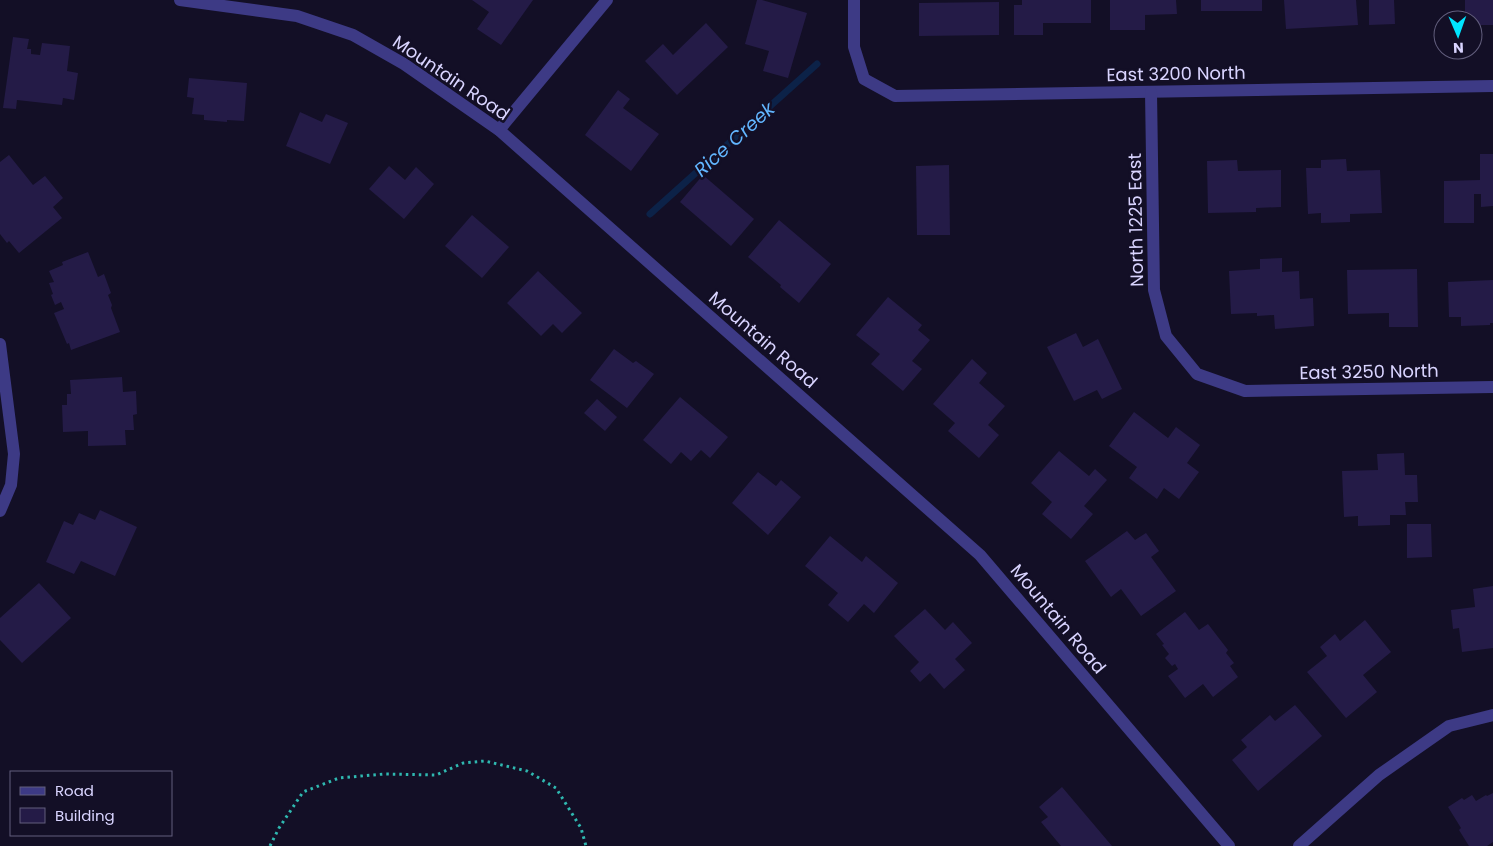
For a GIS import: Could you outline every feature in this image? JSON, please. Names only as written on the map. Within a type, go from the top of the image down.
[{"type":"street","name":"Mountain Road","points":[[180,0],[297,16],[353,35],[404,64],[499,130],[980,555],[1229,846]]},
{"type":"street","points":[[499,130],[607,0]]},
{"type":"street","name":"East 3200 North","points":[[854,0],[854,48],[864,79],[895,96],[1493,86]]},
{"type":"street","name":"North 1225 East","points":[[1151,92],[1154,290],[1166,336],[1197,374],[1245,392]]},
{"type":"street","points":[[0,344],[14,454],[11,485],[0,511]]},
{"type":"street","name":"East 3250 North","points":[[1245,392],[1493,387]]},
{"type":"street","points":[[1299,846],[1379,775],[1449,726],[1493,715]]},
{"type":"path","points":[[270,846],[279,828],[303,792],[340,778],[384,774],[436,775],[463,763],[485,761],[527,771],[556,788],[581,828],[586,846]]},
{"type":"building","points":[[472,0],[533,0],[501,45],[477,29],[489,12]]},
{"type":"building","points":[[757,0],[807,13],[788,78],[763,71],[769,51],[745,44]]},
{"type":"building","points":[[1022,0],[1091,0],[1091,23],[1043,23],[1043,35],[1014,35],[1014,5],[1022,5]]},
{"type":"building","points":[[1110,0],[1176,0],[1177,14],[1145,15],[1145,30],[1110,30]]},
{"type":"building","points":[[1201,0],[1262,0],[1262,11],[1201,11]]},
{"type":"building","points":[[1284,0],[1356,0],[1358,25],[1286,29]]},
{"type":"building","points":[[1369,0],[1394,0],[1395,24],[1369,25]]},
{"type":"building","points":[[1465,0],[1493,0],[1493,25],[1483,25],[1483,10],[1465,10]]},
{"type":"building","points":[[999,2],[999,35],[919,36],[919,3]]},
{"type":"building","points":[[706,23],[728,47],[677,95],[645,61],[663,44],[673,55]]},
{"type":"building","points":[[13,37],[29,39],[27,49],[31,49],[31,54],[40,55],[42,43],[70,46],[67,71],[78,73],[74,100],[63,98],[62,105],[17,100],[16,109],[3,108]]},
{"type":"building","points":[[189,78],[247,83],[244,121],[204,120],[204,115],[192,114],[194,98],[187,97]]},
{"type":"building","points":[[618,90],[630,99],[623,108],[659,134],[631,171],[585,135]]},
{"type":"building","points":[[300,112],[322,122],[326,114],[348,123],[330,164],[286,146]]},
{"type":"building","points":[[1480,154],[1493,154],[1493,206],[1481,207],[1481,194],[1474,194],[1474,223],[1444,223],[1444,181],[1480,180]]},
{"type":"building","points":[[9,155],[33,185],[45,176],[63,198],[53,207],[62,218],[19,253],[0,234],[0,162]]},
{"type":"building","points":[[1346,159],[1347,171],[1380,170],[1382,213],[1350,214],[1350,222],[1321,223],[1321,213],[1308,214],[1306,168],[1321,168],[1321,160]]},
{"type":"building","points":[[1237,160],[1238,171],[1281,170],[1281,207],[1256,208],[1256,212],[1208,213],[1207,161]]},
{"type":"building","points":[[949,165],[950,235],[917,235],[916,166]]},
{"type":"building","points":[[389,166],[405,180],[416,167],[434,184],[404,219],[369,189]]},
{"type":"building","points":[[703,175],[754,219],[731,246],[680,202]]},
{"type":"building","points":[[472,215],[509,247],[482,278],[445,246]]},
{"type":"building","points":[[779,220],[831,264],[799,303],[748,257]]},
{"type":"building","points":[[88,252],[98,277],[104,274],[111,293],[108,295],[112,305],[111,308],[120,332],[71,350],[54,313],[64,309],[61,302],[55,305],[51,295],[53,294],[49,283],[54,282],[49,271],[63,265],[62,262]]},
{"type":"building","points":[[1282,258],[1282,272],[1299,271],[1300,299],[1313,298],[1314,326],[1275,329],[1274,315],[1257,316],[1257,313],[1231,314],[1229,271],[1260,269],[1260,259]]},
{"type":"building","points":[[1417,269],[1418,327],[1389,327],[1389,313],[1348,314],[1347,270]]},
{"type":"building","points":[[538,271],[582,313],[562,333],[553,324],[541,336],[507,303]]},
{"type":"building","points":[[1493,280],[1493,323],[1490,323],[1490,325],[1461,326],[1461,317],[1449,317],[1448,282]]},
{"type":"building","points":[[888,297],[922,325],[918,330],[930,340],[912,361],[922,369],[903,391],[871,364],[880,354],[856,335]]},
{"type":"building","points":[[1076,333],[1083,347],[1098,339],[1122,389],[1102,399],[1097,390],[1074,401],[1047,347]]},
{"type":"building","points":[[614,349],[633,363],[636,361],[654,374],[627,408],[590,380]]},
{"type":"building","points":[[972,359],[987,373],[979,383],[1005,406],[988,425],[999,435],[979,458],[948,431],[955,423],[933,404]]},
{"type":"building","points":[[122,377],[123,392],[136,391],[137,414],[133,415],[134,430],[125,430],[126,445],[88,446],[88,431],[63,432],[62,405],[67,405],[67,394],[71,394],[70,380]]},
{"type":"building","points":[[680,397],[728,437],[710,458],[701,450],[691,461],[681,452],[671,464],[643,440]]},
{"type":"building","points":[[597,399],[617,417],[605,431],[584,413]]},
{"type":"building","points":[[1134,412],[1168,438],[1176,427],[1200,445],[1187,463],[1199,472],[1179,499],[1164,488],[1157,499],[1129,478],[1137,467],[1109,446]]},
{"type":"building","points":[[1059,451],[1089,476],[1095,469],[1107,480],[1084,506],[1093,514],[1071,539],[1042,514],[1052,502],[1031,483]]},
{"type":"building","points":[[1404,453],[1405,475],[1417,475],[1418,502],[1405,502],[1406,515],[1390,515],[1390,525],[1358,526],[1358,516],[1344,517],[1342,471],[1378,470],[1377,454]]},
{"type":"building","points":[[758,472],[776,486],[781,480],[801,497],[768,535],[732,503]]},
{"type":"building","points":[[100,510],[137,527],[115,576],[81,561],[74,574],[46,562],[64,521],[73,525],[79,513],[95,520]]},
{"type":"building","points":[[1407,524],[1431,524],[1432,557],[1407,558]]},
{"type":"building","points":[[1127,531],[1135,540],[1146,533],[1159,551],[1151,557],[1176,591],[1141,616],[1121,589],[1111,597],[1085,561]]},
{"type":"building","points":[[830,536],[862,562],[866,556],[898,583],[874,613],[864,604],[848,622],[828,605],[838,593],[805,566]]},
{"type":"building","points":[[39,583],[71,618],[22,663],[0,640],[0,618]]},
{"type":"building","points":[[1493,586],[1493,648],[1462,652],[1459,628],[1453,629],[1451,610],[1475,607],[1473,589]]},
{"type":"building","points":[[925,609],[945,630],[953,622],[972,643],[955,659],[965,670],[944,689],[930,673],[920,682],[910,671],[919,662],[894,636]]},
{"type":"building","points":[[1185,612],[1199,630],[1208,624],[1228,650],[1226,653],[1234,663],[1230,666],[1238,677],[1213,697],[1203,684],[1185,698],[1168,676],[1178,669],[1175,664],[1172,666],[1165,658],[1169,654],[1156,634]]},
{"type":"building","points":[[1365,620],[1391,652],[1363,675],[1377,692],[1346,718],[1307,672],[1327,656],[1320,647],[1335,634],[1340,641]]},
{"type":"building","points":[[1295,705],[1322,736],[1258,791],[1232,760],[1247,747],[1241,740],[1270,715],[1275,721]]},
{"type":"building","points":[[1062,787],[1112,846],[1061,846],[1041,822],[1048,817],[1039,807]]},
{"type":"building","points":[[1493,793],[1493,842],[1487,846],[1469,846],[1448,807],[1462,798],[1464,800],[1472,795],[1476,801]]},
{"type":"waterway","name":"Rice Creek","points":[[650,214],[817,64]]}]
